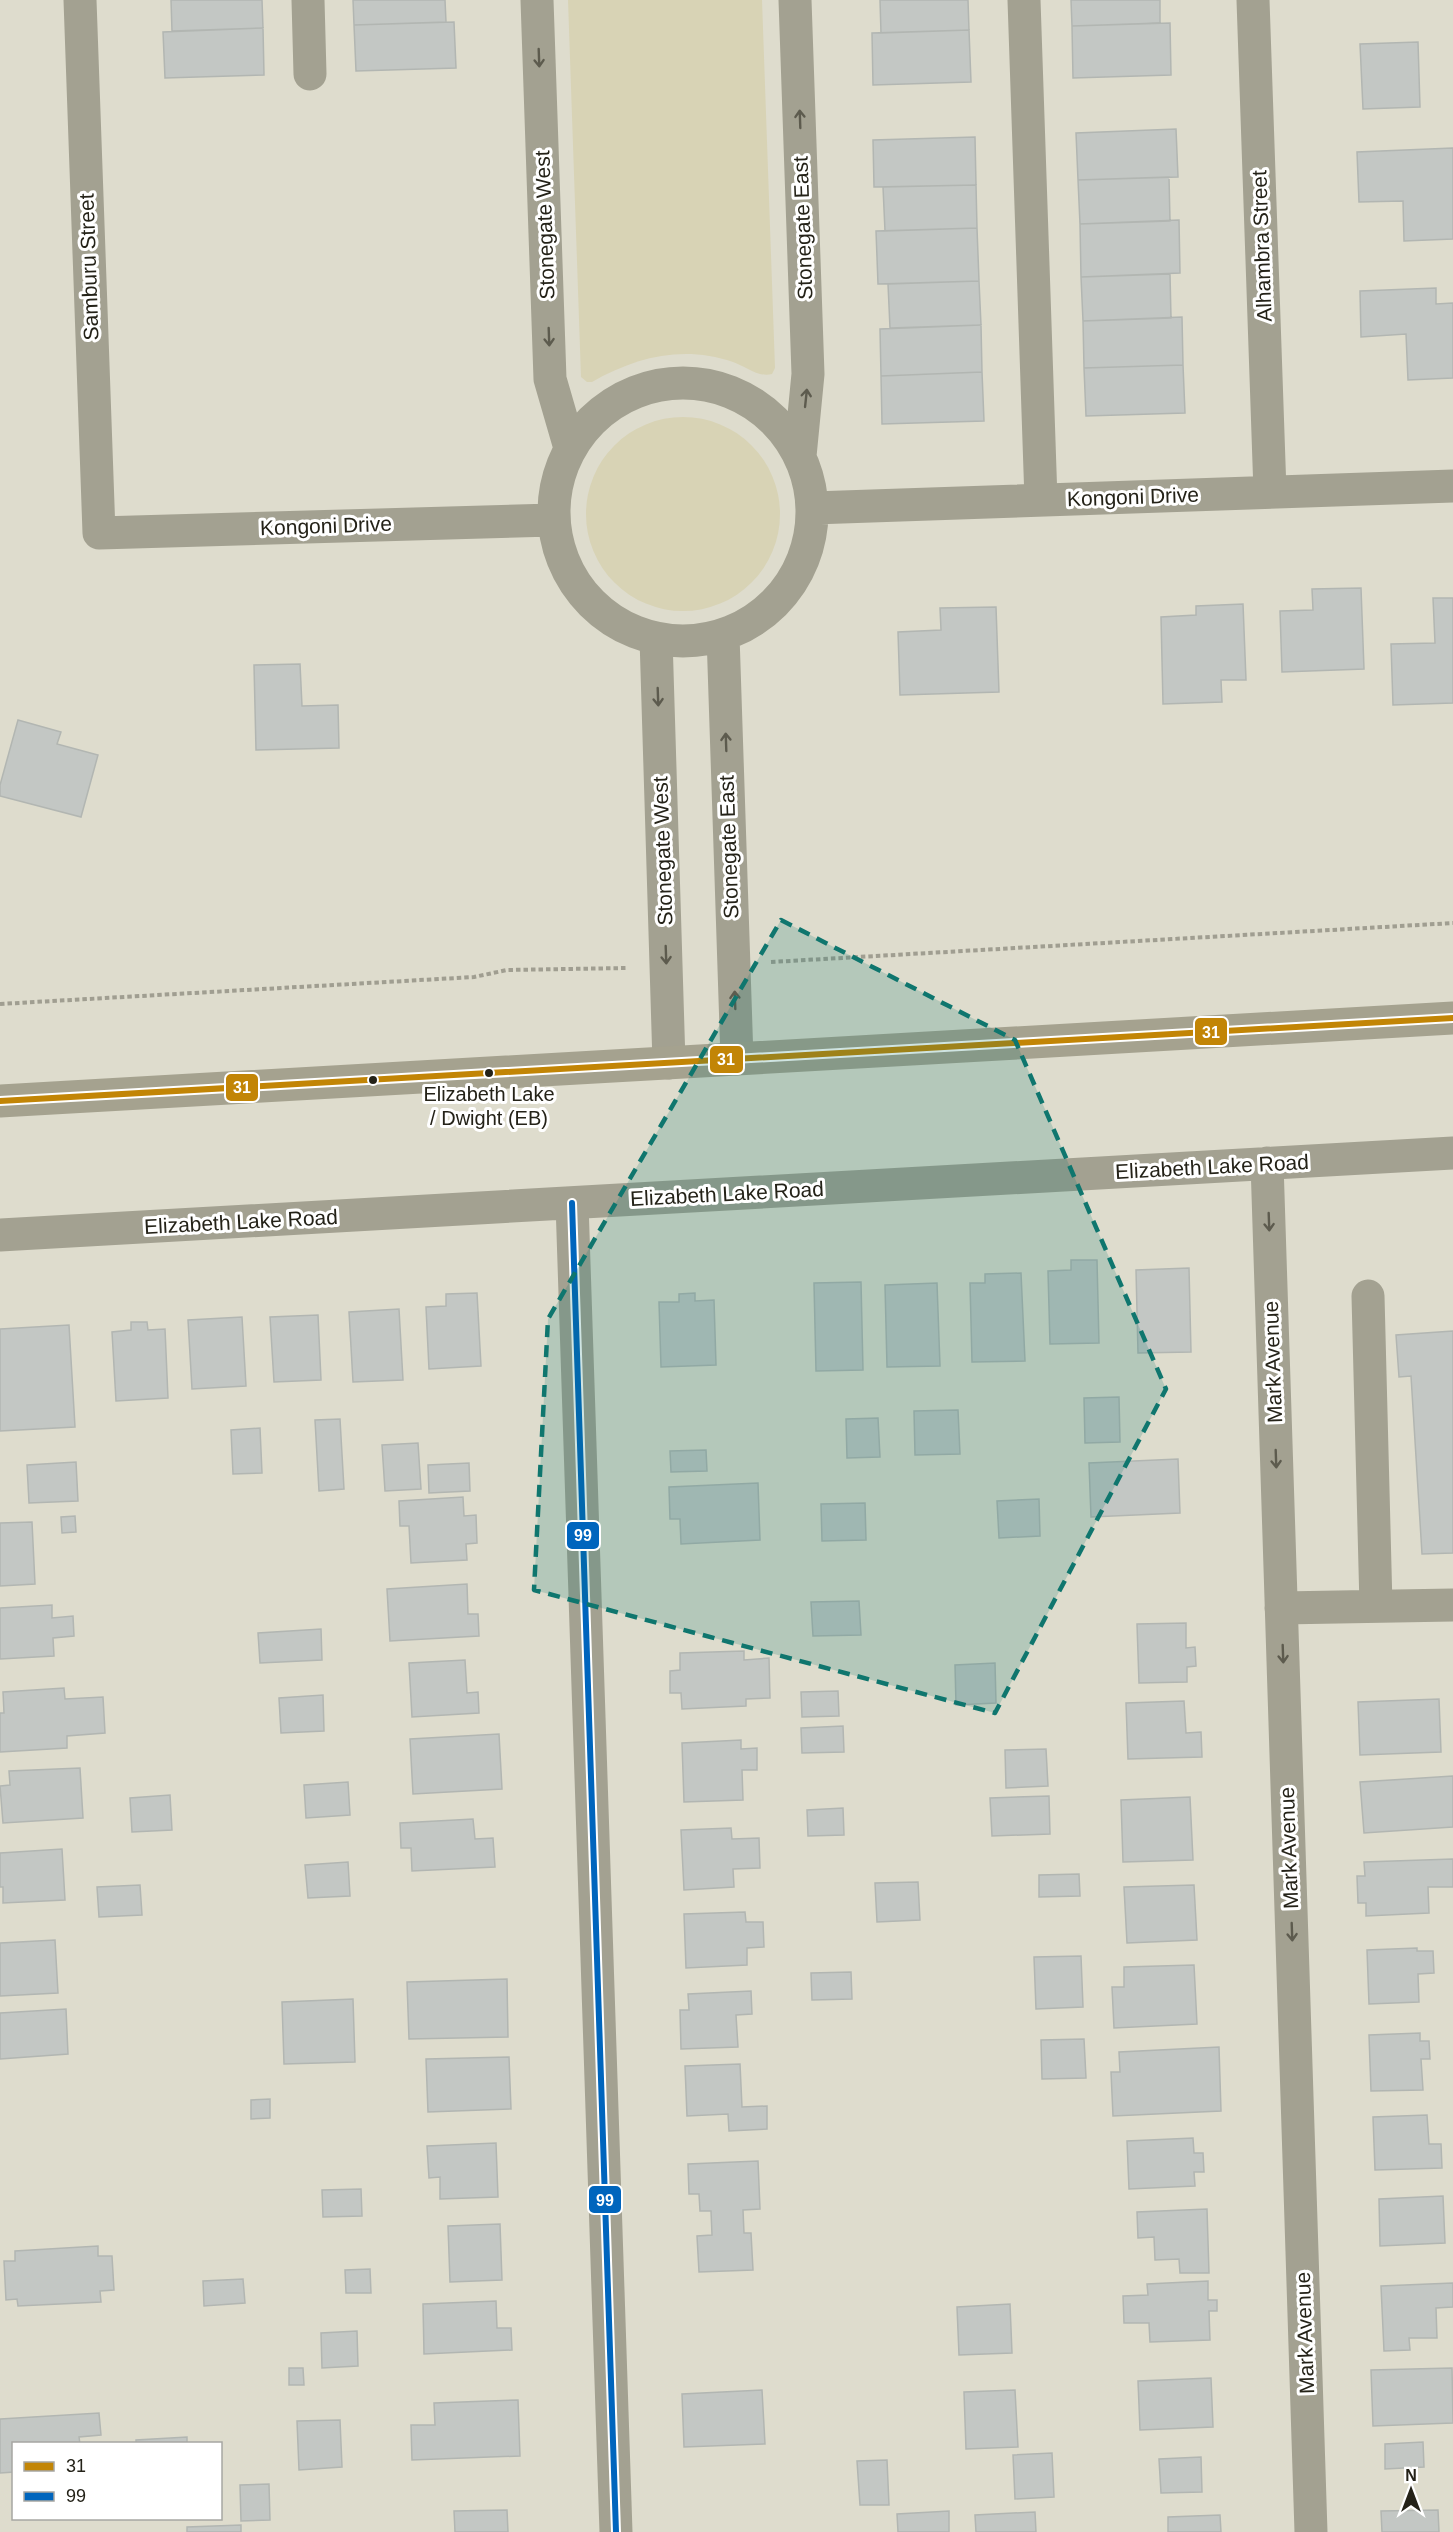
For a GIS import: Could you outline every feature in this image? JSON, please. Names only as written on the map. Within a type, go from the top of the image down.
[{"type":"main road","points":[[0,1101],[1453,1018]]},
{"type":"street","name":"Samburu Street","points":[[80,0],[99,533]]},
{"type":"street","points":[[308,0],[310,74]]},
{"type":"street","name":"Stonegate West","points":[[537,0],[550,379],[570,448]]},
{"type":"street","name":"Stonegate East","points":[[795,0],[808,374],[800,456]]},
{"type":"street","points":[[1023,0],[1041,500]]},
{"type":"street","name":"Alhambra Street","points":[[1253,0],[1270,492]]},
{"type":"street","points":[[688,383],[708,385],[746,399],[777,424],[800,456],[809,481],[813,508],[808,545],[794,579],[771,608],[756,619],[723,635],[690,641],[656,638],[617,623],[585,596],[566,568],[555,536],[553,520],[557,482],[570,448],[581,431],[611,404],[648,387],[688,383]]},
{"type":"street","name":"Kongoni Drive","points":[[813,508],[1453,486]]},
{"type":"street","name":"Kongoni Drive","points":[[99,533],[553,520]]},
{"type":"street","name":"Stonegate East","points":[[723,635],[737,1059]]},
{"type":"street","name":"Stonegate West","points":[[656,638],[669,1063]]},
{"type":"street","name":"Elizabeth Lake Road","points":[[0,1235],[1453,1153]]},
{"type":"street","name":"Mark Avenue","points":[[1267,1163],[1311,2532]]},
{"type":"street","points":[[572,1203],[616,2532]]},
{"type":"street","points":[[1368,1296],[1376,1606]]},
{"type":"street","points":[[1281,1608],[1453,1605]]},
{"type":"highlighted area","points":[[781,920],[1015,1040],[1166,1389],[995,1713],[534,1590],[548,1319]]},
{"type":"shaded area","points":[[568,0],[762,0],[775,368],[772,374],[757,373],[733,362],[714,357],[678,354],[643,360],[592,382],[587,382],[581,377]]},
{"type":"shaded area","points":[[693,417],[729,428],[752,445],[764,460],[773,477],[779,495],[779,533],[773,551],[764,568],[752,583],[737,595],[720,604],[702,610],[673,611],[637,600],[608,576],[597,560],[587,533],[586,504],[597,468],[621,439],[637,428],[664,418]]},
{"type":"building","points":[[171,0],[262,0],[263,28],[172,31]]},
{"type":"building","points":[[353,0],[445,0],[446,22],[354,25]]},
{"type":"building","points":[[880,0],[968,0],[969,30],[881,33]]},
{"type":"building","points":[[1071,0],[1160,0],[1160,23],[1072,26]]},
{"type":"building","points":[[454,22],[456,68],[356,71],[354,25]]},
{"type":"building","points":[[1170,23],[1171,75],[1073,78],[1072,26]]},
{"type":"building","points":[[263,28],[264,75],[165,78],[163,32]]},
{"type":"building","points":[[969,30],[971,82],[873,85],[872,33]]},
{"type":"building","points":[[1418,42],[1420,107],[1363,109],[1360,44]]},
{"type":"building","points":[[1176,129],[1178,177],[1078,180],[1076,133]]},
{"type":"building","points":[[975,137],[976,185],[874,187],[873,140]]},
{"type":"building","points":[[1453,148],[1453,239],[1404,241],[1403,201],[1359,202],[1357,152]]},
{"type":"building","points":[[1169,177],[1170,221],[1080,224],[1078,180]]},
{"type":"building","points":[[976,185],[977,228],[885,231],[883,187]]},
{"type":"building","points":[[1179,220],[1180,273],[1081,277],[1080,224]]},
{"type":"building","points":[[977,228],[979,281],[878,284],[876,231]]},
{"type":"building","points":[[1170,274],[1171,318],[1083,321],[1081,277]]},
{"type":"building","points":[[979,281],[981,325],[890,328],[888,284]]},
{"type":"building","points":[[1436,288],[1436,304],[1453,303],[1453,378],[1408,380],[1406,334],[1361,337],[1360,291]]},
{"type":"building","points":[[1182,317],[1183,365],[1084,368],[1083,321]]},
{"type":"building","points":[[981,325],[982,372],[881,376],[880,329]]},
{"type":"building","points":[[1183,365],[1185,413],[1086,416],[1084,368]]},
{"type":"building","points":[[982,372],[984,421],[882,424],[881,376]]},
{"type":"building","points":[[1361,588],[1364,669],[1282,672],[1280,611],[1313,610],[1312,589]]},
{"type":"building","points":[[1433,598],[1453,598],[1453,703],[1393,705],[1391,644],[1435,643]]},
{"type":"building","points":[[1243,604],[1246,680],[1221,680],[1222,702],[1163,704],[1161,617],[1196,615],[1196,606]]},
{"type":"building","points":[[996,607],[999,692],[900,695],[898,632],[941,630],[940,608]]},
{"type":"building","points":[[300,664],[302,706],[338,705],[339,748],[256,750],[254,665]]},
{"type":"building","points":[[18,720],[61,732],[57,744],[98,755],[81,817],[0,796],[0,785]]},
{"type":"building","points":[[1071,1260],[1097,1260],[1099,1343],[1050,1344],[1048,1271],[1071,1270]]},
{"type":"building","points":[[1189,1268],[1191,1352],[1138,1353],[1136,1270]]},
{"type":"building","points":[[1021,1273],[1025,1361],[972,1362],[970,1283],[985,1283],[985,1274]]},
{"type":"building","points":[[861,1282],[863,1370],[816,1371],[814,1283]]},
{"type":"building","points":[[937,1283],[940,1366],[887,1367],[885,1285]]},
{"type":"building","points":[[477,1293],[481,1366],[429,1369],[426,1307],[446,1306],[446,1294]]},
{"type":"building","points":[[695,1293],[695,1301],[714,1300],[716,1365],[661,1367],[659,1302],[679,1302],[679,1294]]},
{"type":"building","points":[[399,1309],[403,1380],[353,1382],[349,1312]]},
{"type":"building","points":[[318,1315],[321,1380],[274,1382],[270,1317]]},
{"type":"building","points":[[242,1317],[246,1386],[192,1389],[188,1320]]},
{"type":"building","points":[[131,1322],[147,1322],[148,1330],[165,1329],[168,1398],[116,1401],[112,1332],[131,1330]]},
{"type":"building","points":[[69,1325],[75,1427],[0,1431],[0,1329]]},
{"type":"building","points":[[1453,1331],[1453,1553],[1422,1554],[1411,1376],[1399,1377],[1396,1335]]},
{"type":"building","points":[[1119,1397],[1120,1442],[1085,1443],[1084,1398]]},
{"type":"building","points":[[958,1410],[960,1454],[915,1455],[914,1411]]},
{"type":"building","points":[[878,1418],[880,1457],[847,1458],[846,1419]]},
{"type":"building","points":[[340,1419],[344,1489],[319,1491],[315,1420]]},
{"type":"building","points":[[260,1428],[262,1473],[233,1474],[231,1430]]},
{"type":"building","points":[[418,1443],[421,1489],[385,1491],[382,1445]]},
{"type":"building","points":[[706,1450],[707,1471],[671,1472],[670,1451]]},
{"type":"building","points":[[1178,1459],[1180,1513],[1091,1517],[1089,1463]]},
{"type":"building","points":[[76,1462],[78,1501],[29,1503],[27,1465]]},
{"type":"building","points":[[469,1463],[470,1491],[429,1493],[428,1465]]},
{"type":"building","points":[[758,1483],[760,1540],[681,1544],[680,1519],[670,1519],[669,1487]]},
{"type":"building","points":[[463,1497],[464,1516],[476,1515],[477,1543],[466,1544],[467,1560],[411,1563],[409,1526],[400,1526],[399,1501]]},
{"type":"building","points":[[1039,1499],[1040,1536],[999,1538],[997,1501]]},
{"type":"building","points":[[865,1503],[866,1540],[822,1541],[821,1504]]},
{"type":"building","points":[[75,1516],[76,1532],[62,1533],[61,1517]]},
{"type":"building","points":[[32,1522],[35,1584],[0,1586],[0,1523]]},
{"type":"building","points":[[467,1584],[468,1614],[478,1614],[479,1636],[390,1641],[387,1589]]},
{"type":"building","points":[[859,1601],[861,1635],[813,1636],[811,1602]]},
{"type":"building","points":[[52,1605],[52,1618],[73,1616],[74,1636],[53,1638],[54,1656],[0,1659],[0,1608]]},
{"type":"building","points":[[1186,1623],[1186,1648],[1195,1647],[1196,1666],[1187,1667],[1187,1682],[1139,1683],[1137,1624]]},
{"type":"building","points":[[321,1629],[322,1660],[260,1663],[258,1633]]},
{"type":"building","points":[[744,1651],[744,1660],[769,1658],[770,1698],[746,1699],[746,1706],[682,1709],[681,1693],[670,1693],[670,1671],[680,1670],[680,1653]]},
{"type":"building","points":[[465,1660],[467,1693],[478,1692],[479,1713],[412,1717],[409,1663]]},
{"type":"building","points":[[995,1663],[996,1703],[956,1705],[955,1665]]},
{"type":"building","points":[[64,1688],[65,1699],[103,1697],[105,1733],[67,1736],[67,1748],[0,1752],[0,1713],[4,1713],[3,1692]]},
{"type":"building","points":[[838,1691],[839,1716],[802,1717],[801,1692]]},
{"type":"building","points":[[323,1695],[324,1731],[281,1733],[279,1698]]},
{"type":"building","points":[[1439,1699],[1441,1752],[1360,1755],[1358,1702]]},
{"type":"building","points":[[1184,1701],[1186,1733],[1201,1732],[1202,1757],[1128,1759],[1126,1703]]},
{"type":"building","points":[[843,1726],[844,1752],[802,1753],[801,1728]]},
{"type":"building","points":[[499,1734],[502,1789],[413,1794],[410,1739]]},
{"type":"building","points":[[741,1740],[741,1749],[757,1748],[757,1770],[742,1770],[743,1800],[684,1802],[682,1743]]},
{"type":"building","points":[[1046,1749],[1048,1786],[1006,1788],[1005,1750]]},
{"type":"building","points":[[80,1768],[83,1818],[3,1823],[0,1786],[10,1785],[9,1771]]},
{"type":"building","points":[[1453,1776],[1453,1827],[1364,1833],[1360,1782]]},
{"type":"building","points":[[348,1782],[350,1815],[306,1818],[304,1785]]},
{"type":"building","points":[[170,1795],[172,1830],[132,1832],[130,1798]]},
{"type":"building","points":[[1049,1796],[1050,1834],[992,1836],[990,1798]]},
{"type":"building","points":[[1190,1797],[1193,1860],[1123,1862],[1121,1800]]},
{"type":"building","points":[[843,1808],[844,1835],[808,1836],[807,1810]]},
{"type":"building","points":[[473,1819],[475,1839],[493,1838],[495,1867],[412,1871],[411,1848],[401,1848],[400,1823]]},
{"type":"building","points":[[731,1828],[732,1839],[759,1838],[760,1868],[733,1869],[734,1887],[684,1890],[681,1830]]},
{"type":"building","points":[[62,1849],[65,1900],[3,1903],[3,1887],[0,1887],[0,1853]]},
{"type":"building","points":[[1453,1859],[1453,1887],[1428,1887],[1429,1913],[1366,1916],[1366,1903],[1358,1903],[1357,1876],[1365,1876],[1364,1862]]},
{"type":"building","points":[[348,1862],[350,1896],[308,1898],[305,1865]]},
{"type":"building","points":[[1079,1874],[1080,1896],[1039,1897],[1039,1875]]},
{"type":"building","points":[[918,1882],[920,1920],[877,1922],[875,1883]]},
{"type":"building","points":[[140,1885],[142,1915],[99,1917],[97,1887]]},
{"type":"building","points":[[1194,1885],[1197,1940],[1127,1943],[1124,1887]]},
{"type":"building","points":[[745,1912],[746,1922],[763,1922],[764,1947],[747,1948],[747,1965],[686,1968],[684,1914]]},
{"type":"building","points":[[55,1940],[58,1993],[0,1996],[0,1943]]},
{"type":"building","points":[[1417,1948],[1417,1951],[1433,1951],[1434,1973],[1418,1974],[1419,2002],[1369,2004],[1367,1950]]},
{"type":"building","points":[[1081,1956],[1083,2007],[1036,2009],[1034,1957]]},
{"type":"building","points":[[1194,1965],[1197,2024],[1114,2028],[1112,1987],[1124,1987],[1124,1967]]},
{"type":"building","points":[[851,1972],[852,1999],[812,2000],[811,1973]]},
{"type":"building","points":[[507,1979],[508,2037],[409,2039],[407,1982]]},
{"type":"building","points":[[751,1991],[752,2014],[736,2015],[738,2047],[681,2049],[680,2010],[689,2010],[688,1994]]},
{"type":"building","points":[[353,1999],[355,2062],[284,2064],[282,2002]]},
{"type":"building","points":[[66,2009],[68,2054],[0,2059],[0,2013]]},
{"type":"building","points":[[1420,2033],[1420,2041],[1429,2041],[1430,2059],[1421,2059],[1423,2090],[1371,2091],[1369,2035]]},
{"type":"building","points":[[1084,2039],[1086,2078],[1042,2079],[1041,2040]]},
{"type":"building","points":[[1219,2047],[1221,2111],[1113,2116],[1111,2072],[1120,2072],[1119,2052]]},
{"type":"building","points":[[509,2057],[511,2109],[428,2112],[426,2059]]},
{"type":"building","points":[[740,2064],[742,2107],[767,2106],[767,2129],[729,2131],[728,2114],[687,2116],[685,2066]]},
{"type":"building","points":[[270,2099],[270,2118],[251,2119],[251,2100]]},
{"type":"building","points":[[1427,2115],[1429,2144],[1441,2144],[1442,2168],[1375,2170],[1373,2117]]},
{"type":"building","points":[[1193,2138],[1194,2153],[1203,2153],[1204,2172],[1194,2172],[1195,2186],[1129,2189],[1127,2141]]},
{"type":"building","points":[[496,2143],[498,2197],[440,2199],[440,2177],[429,2178],[427,2146]]},
{"type":"building","points":[[758,2161],[760,2209],[743,2210],[744,2233],[751,2233],[753,2270],[699,2272],[697,2236],[712,2235],[711,2211],[700,2211],[699,2194],[689,2194],[688,2164]]},
{"type":"building","points":[[361,2189],[362,2216],[323,2217],[322,2190]]},
{"type":"building","points":[[1443,2196],[1445,2243],[1380,2246],[1379,2199]]},
{"type":"building","points":[[1207,2209],[1209,2273],[1180,2273],[1179,2259],[1155,2260],[1154,2237],[1138,2238],[1137,2212]]},
{"type":"building","points":[[500,2224],[502,2280],[450,2282],[448,2226]]},
{"type":"building","points":[[98,2246],[98,2256],[112,2256],[114,2290],[100,2291],[101,2302],[18,2306],[17,2299],[6,2300],[4,2261],[15,2261],[15,2251]]},
{"type":"building","points":[[370,2269],[371,2293],[346,2293],[345,2270]]},
{"type":"building","points":[[243,2279],[245,2303],[204,2306],[203,2281]]},
{"type":"building","points":[[1208,2281],[1208,2300],[1217,2300],[1217,2311],[1209,2311],[1210,2340],[1150,2342],[1149,2323],[1124,2323],[1123,2296],[1148,2295],[1147,2284]]},
{"type":"building","points":[[1453,2283],[1453,2307],[1436,2308],[1437,2338],[1409,2338],[1410,2350],[1384,2351],[1381,2286]]},
{"type":"building","points":[[496,2301],[497,2328],[511,2328],[512,2350],[424,2354],[423,2304]]},
{"type":"building","points":[[1010,2304],[1012,2353],[959,2355],[957,2307]]},
{"type":"building","points":[[357,2331],[358,2366],[322,2368],[321,2333]]},
{"type":"building","points":[[289,2368],[303,2368],[304,2385],[289,2385]]},
{"type":"building","points":[[1452,2368],[1453,2423],[1373,2426],[1371,2370]]},
{"type":"building","points":[[1211,2378],[1213,2427],[1140,2430],[1138,2381]]},
{"type":"building","points":[[762,2390],[765,2444],[684,2447],[682,2394]]},
{"type":"building","points":[[1015,2390],[1018,2447],[966,2449],[964,2392]]},
{"type":"building","points":[[518,2400],[520,2456],[412,2460],[411,2425],[435,2425],[434,2403]]},
{"type":"building","points":[[99,2413],[101,2435],[79,2437],[80,2442],[12,2442],[12,2472],[0,2473],[0,2419]]},
{"type":"building","points":[[340,2420],[342,2467],[299,2470],[297,2421]]},
{"type":"building","points":[[187,2437],[187,2442],[136,2442],[136,2440]]},
{"type":"building","points":[[1423,2442],[1424,2467],[1385,2469],[1385,2444]]},
{"type":"building","points":[[1052,2453],[1054,2497],[1015,2499],[1013,2455]]},
{"type":"building","points":[[1201,2457],[1202,2492],[1161,2493],[1159,2459]]},
{"type":"building","points":[[887,2460],[889,2505],[860,2505],[857,2461]]},
{"type":"building","points":[[269,2484],[270,2520],[241,2521],[240,2485]]},
{"type":"building","points":[[507,2510],[508,2532],[455,2532],[454,2511]]},
{"type":"building","points":[[1438,2510],[1439,2532],[1382,2532],[1381,2511]]},
{"type":"building","points":[[949,2511],[949,2532],[898,2532],[897,2514]]},
{"type":"building","points":[[1035,2512],[1036,2532],[976,2532],[975,2515]]},
{"type":"building","points":[[1220,2515],[1221,2532],[1168,2532],[1168,2517]]},
{"type":"building","points":[[241,2525],[241,2532],[187,2532],[187,2527]]},
{"type":"transit line","name":"31","points":[[0,1101],[1453,1018]]},
{"type":"transit line","name":"99","points":[[572,1203],[616,2532]]},
{"type":"place","name":"Elizabeth Lake / Dwight (EB)","points":[[489,1073]]}]
